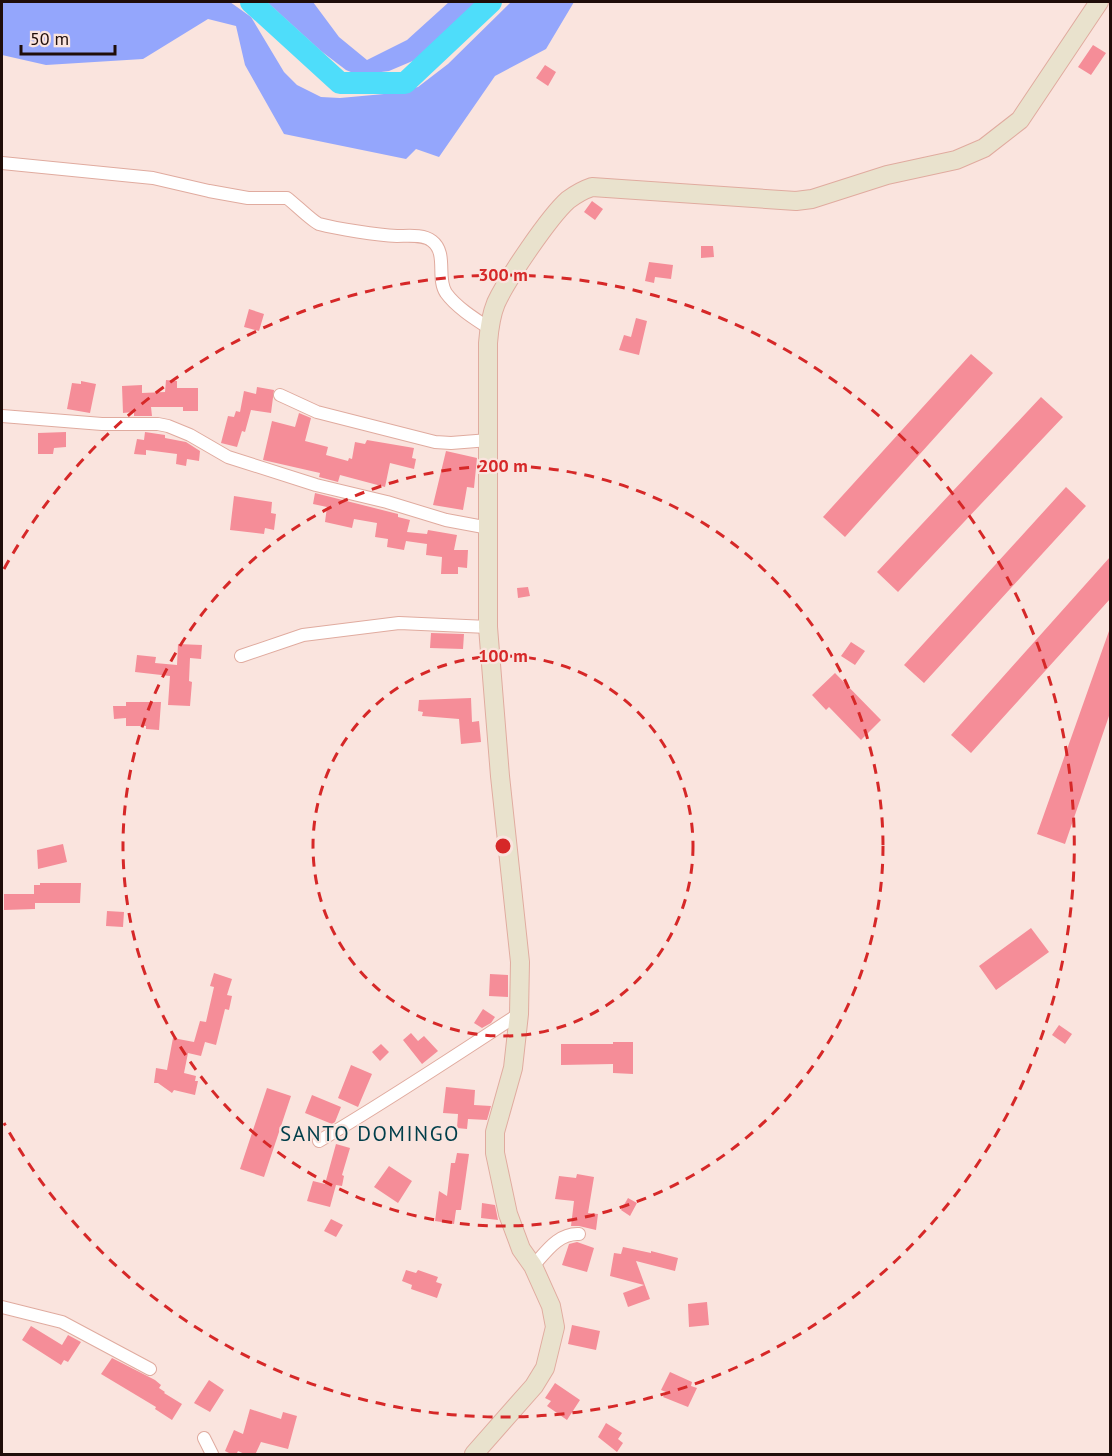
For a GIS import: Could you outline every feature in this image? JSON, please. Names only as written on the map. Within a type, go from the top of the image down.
[{"type":"street","points":[[474,1455],[534,1386],[544,1368],[555,1327],[551,1306],[532,1266],[521,1249],[508,1214],[495,1153],[495,1132],[513,1068],[519,1014],[520,962],[500,776],[488,627],[489,327],[496,303],[557,211],[582,190],[592,186],[796,201],[812,199],[887,175],[968,157],[984,148],[1020,120],[1099,2]]},
{"type":"street","points":[[2,163],[153,178],[248,198],[287,198],[316,223],[396,236],[412,235],[431,240],[440,253],[441,282],[446,294],[462,309],[489,327]]},
{"type":"street","points":[[280,395],[317,412],[435,442],[489,440]]},
{"type":"street","points":[[2,416],[102,424],[168,426],[190,435],[228,457],[316,485],[387,502],[446,520],[489,528]]},
{"type":"street","points":[[241,656],[303,635],[399,622],[488,627]]},
{"type":"street","points":[[319,1141],[381,1104],[519,1014]]},
{"type":"street","points":[[532,1266],[562,1237],[579,1234]]},
{"type":"street","points":[[2,1307],[62,1322],[150,1369]]},
{"type":"street","points":[[204,1438],[212,1455]]},
{"type":"shaded area","points":[[2,2],[230,2],[251,17],[284,72],[297,85],[321,97],[340,98],[384,94],[418,87],[448,64],[511,2],[574,2],[546,49],[495,76],[439,157],[416,149],[406,159],[284,134],[245,65],[236,26],[208,19],[143,59],[46,65],[2,55]]},
{"type":"shaded area","points":[[267,2],[313,2],[339,37],[367,60],[407,40],[449,2],[478,2],[415,60],[389,71],[358,75],[346,70],[321,51]]},
{"type":"building","points":[[1093,45],[1106,53],[1091,75],[1078,67]]},
{"type":"building","points":[[545,65],[556,72],[548,86],[536,78]]},
{"type":"building","points":[[592,201],[603,209],[595,220],[584,212]]},
{"type":"building","points":[[701,246],[713,246],[714,257],[701,258]]},
{"type":"building","points":[[649,262],[673,265],[671,279],[655,277],[654,283],[645,281]]},
{"type":"building","points":[[249,309],[264,314],[259,331],[244,327]]},
{"type":"building","points":[[636,318],[647,321],[639,355],[619,350],[624,335],[631,337]]},
{"type":"building","points":[[971,354],[993,373],[845,537],[823,517]]},
{"type":"building","points":[[166,380],[177,381],[177,388],[198,388],[198,411],[183,411],[183,407],[151,407],[152,416],[134,416],[134,412],[123,413],[122,386],[142,385],[142,393],[165,392]]},
{"type":"building","points":[[81,381],[96,384],[90,413],[67,409],[72,383],[81,384]]},
{"type":"building","points":[[257,387],[274,390],[271,413],[251,410],[245,432],[242,431],[237,447],[221,443],[228,416],[234,417],[236,411],[240,412],[244,391],[256,394]]},
{"type":"building","points":[[1041,397],[1063,417],[898,592],[877,572]]},
{"type":"building","points":[[299,413],[311,418],[305,441],[328,447],[326,455],[348,461],[349,458],[352,459],[355,442],[365,444],[367,440],[414,448],[412,458],[416,459],[414,469],[390,463],[385,487],[340,475],[338,482],[319,477],[320,473],[263,460],[272,421],[295,427]]},
{"type":"building","points":[[66,432],[66,447],[54,448],[53,454],[38,454],[38,433]]},
{"type":"building","points":[[145,432],[165,435],[165,438],[186,442],[200,451],[199,461],[187,459],[186,466],[176,464],[177,454],[146,450],[146,455],[134,454],[137,439],[144,440]]},
{"type":"building","points":[[446,451],[477,458],[474,488],[467,487],[463,510],[433,505]]},
{"type":"building","points":[[1066,487],[1086,506],[924,683],[904,665]]},
{"type":"building","points":[[315,493],[398,514],[398,517],[410,520],[407,532],[427,534],[428,530],[457,535],[454,550],[468,550],[467,568],[458,567],[458,574],[441,574],[442,557],[426,555],[427,544],[406,541],[404,550],[387,547],[388,539],[375,537],[377,523],[354,519],[352,528],[325,522],[327,507],[313,504]]},
{"type":"building","points":[[234,496],[272,502],[271,513],[276,514],[274,530],[265,528],[264,534],[230,530]]},
{"type":"building","points":[[1110,557],[1110,599],[971,753],[951,735]]},
{"type":"building","points":[[528,587],[530,596],[518,598],[517,588]]},
{"type":"building","points":[[1109,631],[1110,713],[1065,844],[1037,834]]},
{"type":"building","points":[[431,633],[464,634],[463,649],[430,648]]},
{"type":"building","points":[[851,642],[865,651],[855,665],[841,656]]},
{"type":"building","points":[[178,644],[202,645],[201,659],[190,658],[189,681],[192,682],[190,706],[168,705],[170,676],[135,672],[137,655],[156,657],[155,663],[177,665]]},
{"type":"building","points":[[835,673],[881,720],[861,740],[829,707],[826,710],[812,695]]},
{"type":"building","points":[[471,698],[472,722],[479,721],[481,742],[461,744],[459,719],[422,716],[423,712],[418,711],[419,700]]},
{"type":"building","points":[[126,702],[161,702],[159,730],[146,729],[146,726],[126,726],[126,718],[114,719],[113,706],[126,706]]},
{"type":"building","points":[[63,844],[67,862],[38,869],[37,850]]},
{"type":"building","points":[[40,883],[81,883],[80,903],[35,903],[35,909],[4,910],[4,894],[34,894],[34,885],[40,885]]},
{"type":"building","points":[[107,911],[124,912],[123,927],[106,926]]},
{"type":"building","points":[[1031,928],[1049,952],[996,990],[979,966]]},
{"type":"building","points":[[214,973],[232,979],[227,995],[232,996],[229,1010],[225,1009],[216,1045],[205,1042],[201,1056],[188,1053],[184,1073],[196,1076],[195,1081],[198,1081],[195,1095],[174,1090],[172,1093],[158,1083],[154,1083],[156,1068],[167,1070],[173,1038],[194,1042],[200,1021],[206,1022],[214,987],[210,986]]},
{"type":"building","points":[[490,974],[508,975],[508,997],[489,996]]},
{"type":"building","points":[[483,1009],[495,1017],[491,1023],[482,1028],[474,1023]]},
{"type":"building","points":[[1059,1025],[1072,1034],[1065,1044],[1052,1035]]},
{"type":"building","points":[[411,1033],[418,1041],[424,1036],[438,1051],[422,1064],[403,1040]]},
{"type":"building","points":[[613,1042],[633,1042],[633,1074],[613,1073],[613,1064],[561,1065],[561,1044],[613,1044]]},
{"type":"building","points":[[381,1044],[389,1052],[380,1061],[372,1052]]},
{"type":"building","points":[[351,1065],[372,1074],[358,1107],[338,1098]]},
{"type":"building","points":[[446,1087],[475,1090],[474,1105],[491,1106],[487,1120],[468,1119],[467,1129],[457,1128],[458,1114],[443,1113]]},
{"type":"building","points":[[267,1088],[291,1096],[264,1177],[240,1169]]},
{"type":"building","points":[[312,1095],[341,1107],[335,1122],[332,1124],[305,1113]]},
{"type":"building","points":[[336,1144],[350,1148],[342,1175],[344,1176],[342,1186],[336,1185],[330,1207],[307,1201],[313,1181],[325,1184]]},
{"type":"building","points":[[457,1153],[469,1154],[461,1210],[456,1210],[454,1224],[435,1221],[439,1191],[447,1196],[451,1163],[455,1163]]},
{"type":"building","points":[[389,1166],[412,1181],[398,1203],[374,1187]]},
{"type":"building","points":[[577,1174],[594,1177],[588,1213],[598,1214],[596,1230],[571,1226],[574,1201],[555,1199],[559,1176],[576,1178]]},
{"type":"building","points":[[628,1198],[637,1203],[630,1216],[621,1210]]},
{"type":"building","points":[[482,1203],[495,1205],[498,1220],[481,1218]]},
{"type":"building","points":[[331,1219],[343,1225],[336,1237],[324,1231]]},
{"type":"building","points":[[577,1242],[594,1248],[587,1272],[562,1265],[569,1244]]},
{"type":"building","points":[[623,1247],[678,1258],[675,1271],[636,1261],[650,1299],[628,1307],[623,1293],[644,1285],[610,1276],[614,1253],[621,1254]]},
{"type":"building","points":[[406,1270],[416,1273],[418,1270],[438,1277],[436,1282],[442,1284],[437,1298],[411,1289],[412,1285],[402,1281]]},
{"type":"building","points":[[707,1302],[709,1325],[689,1327],[688,1304]]},
{"type":"building","points":[[572,1325],[600,1331],[596,1350],[568,1344]]},
{"type":"building","points":[[31,1326],[62,1345],[68,1335],[81,1342],[68,1362],[64,1360],[61,1365],[22,1340]]},
{"type":"building","points":[[112,1358],[155,1380],[161,1385],[159,1388],[164,1393],[182,1404],[172,1420],[155,1409],[156,1407],[101,1374]]},
{"type":"building","points":[[670,1372],[692,1382],[691,1386],[697,1388],[688,1407],[663,1397],[666,1392],[661,1390]]},
{"type":"building","points":[[209,1380],[224,1390],[210,1412],[194,1403]]},
{"type":"building","points":[[555,1383],[580,1400],[567,1420],[547,1406],[551,1401],[545,1398]]},
{"type":"building","points":[[250,1409],[281,1419],[283,1412],[297,1416],[288,1449],[261,1442],[255,1455],[247,1455],[238,1451],[236,1455],[233,1455],[225,1451],[234,1430],[243,1434]]},
{"type":"building","points":[[606,1423],[622,1433],[618,1439],[623,1443],[617,1452],[598,1437]]},
{"type":"waterway","points":[[251,2],[340,83],[405,83],[491,2]]},
{"type":"district","name":"SANTO DOMINGO","points":[[370,1134]]}]
